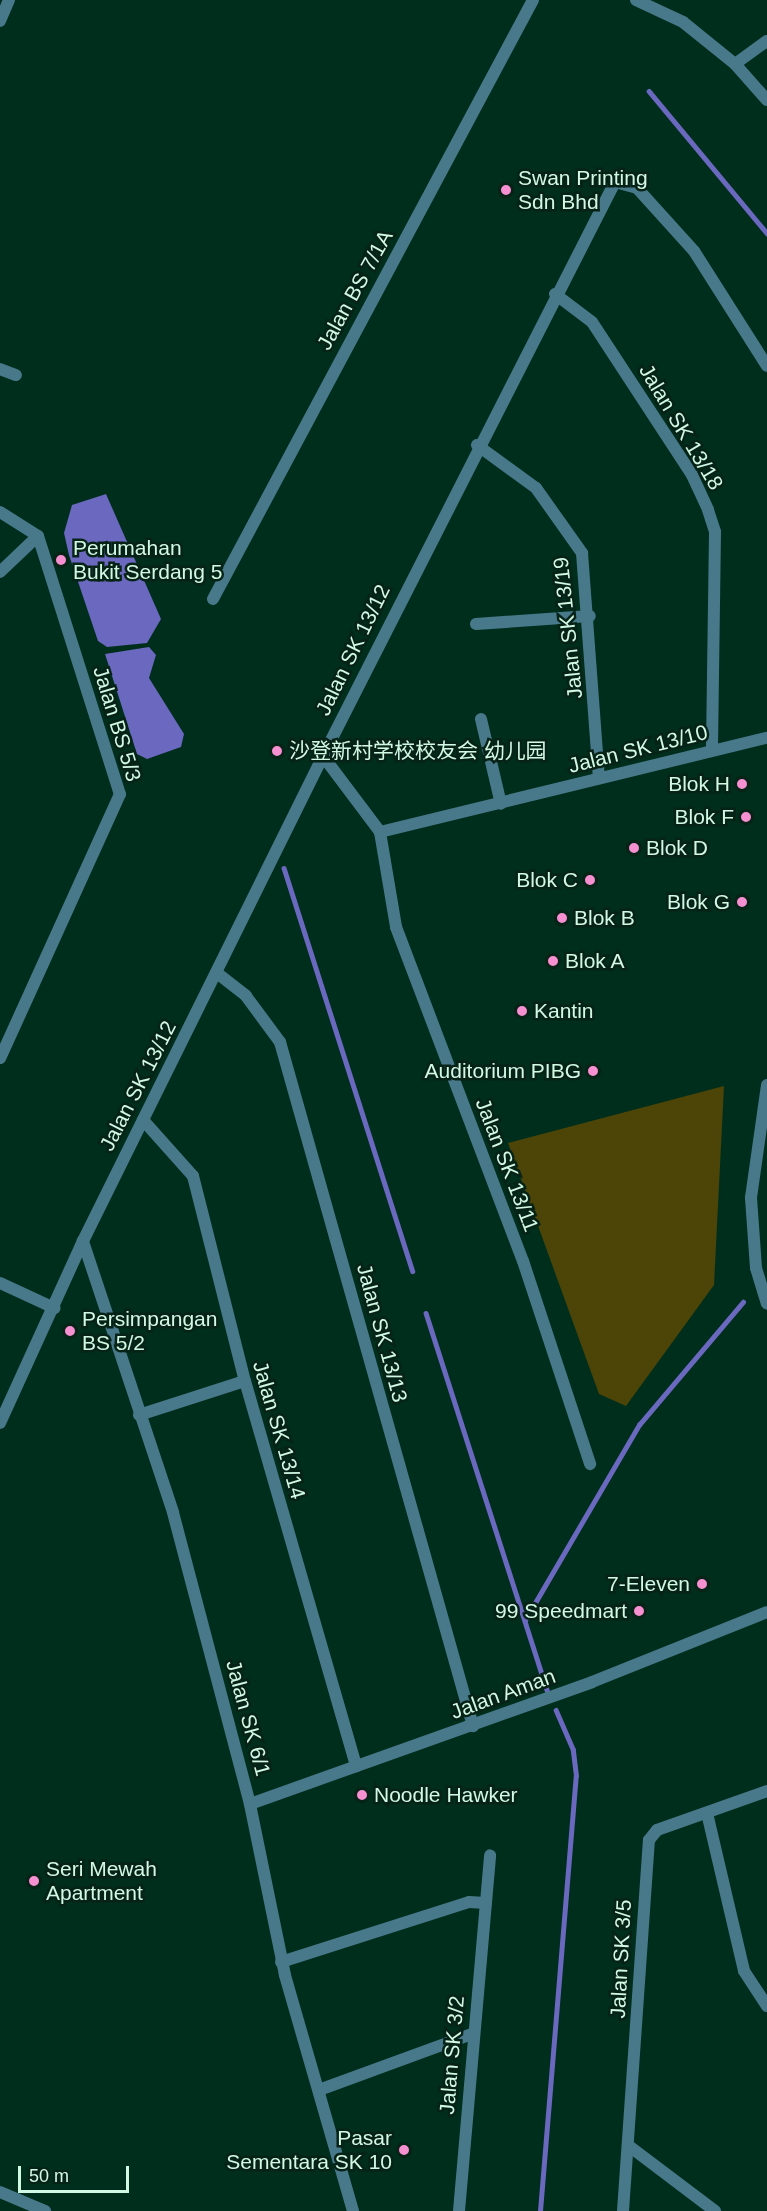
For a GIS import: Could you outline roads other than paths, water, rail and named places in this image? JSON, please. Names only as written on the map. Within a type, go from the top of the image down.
[{"type":"street","points":[[0,21],[9,0]]},
{"type":"street","name":"Jalan BS 7/1A","points":[[213,598],[533,0]]},
{"type":"street","points":[[636,0],[682,22],[735,64],[765,94]]},
{"type":"street","points":[[735,64],[767,41]]},
{"type":"street","name":"Jalan SK 13/12","points":[[0,1423],[54,1308],[82,1241],[217,973],[477,445],[605,194],[620,181],[642,192],[694,250],[767,366]]},
{"type":"street","name":"Jalan SK 13/18","points":[[555,294],[592,322],[686,466],[708,510],[715,532],[712,750]]},
{"type":"street","points":[[0,369],[16,375]]},
{"type":"street","name":"Jalan SK 13/19","points":[[477,445],[526,477],[578,543],[590,616],[599,778]]},
{"type":"street","points":[[0,512],[38,536],[0,572]]},
{"type":"street","name":"Jalan BS 5/3","points":[[0,1058],[120,794],[38,536]]},
{"type":"street","points":[[476,624],[590,616]]},
{"type":"street","points":[[481,719],[501,804]]},
{"type":"street","name":"Jalan SK 13/10","points":[[380,832],[767,738]]},
{"type":"street","name":"Jalan SK 13/11","points":[[323,756],[380,832],[396,927],[523,1261],[590,1464]]},
{"type":"street","name":"Jalan SK 13/13","points":[[217,973],[246,996],[280,1041],[473,1726]]},
{"type":"street","points":[[767,1085],[751,1198],[756,1268],[767,1303]]},
{"type":"street","name":"Jalan SK 13/14","points":[[143,1120],[193,1176],[244,1381],[356,1766]]},
{"type":"street","name":"Jalan SK 6/1","points":[[82,1241],[173,1512],[250,1804],[282,1962],[354,2211]]},
{"type":"street","points":[[0,1283],[54,1308]]},
{"type":"street","points":[[139,1415],[244,1381]]},
{"type":"street","name":"Jalan Aman","points":[[250,1804],[473,1726],[767,1612]]},
{"type":"street","name":"Jalan SK 3/5","points":[[623,2211],[647,1845],[657,1830],[767,1791]]},
{"type":"street","points":[[708,1812],[744,1971],[767,2006]]},
{"type":"street","name":"Jalan SK 3/2","points":[[459,2211],[472,2034],[490,1855]]},
{"type":"street","points":[[282,1962],[469,1902],[486,1903]]},
{"type":"street","points":[[319,2090],[472,2034]]},
{"type":"street","points":[[629,2146],[715,2211]]},
{"type":"street","points":[[0,2192],[45,2211]]},
{"type":"waterway","points":[[649,91],[767,233]]},
{"type":"waterway","points":[[284,868],[413,1271]]},
{"type":"waterway","points":[[525,1620],[639,1425],[743,1302]]},
{"type":"waterway","points":[[426,1313],[547,1690]]},
{"type":"waterway","points":[[540,2211],[576,1776],[573,1750],[556,1711]]},
{"type":"place","name":"Swan Printing Sdn Bhd","points":[[506,190]]},
{"type":"place","name":"Perumahan Bukit Serdang 5","points":[[61,560]]},
{"type":"place","name":"沙登新村学校校友会 幼儿园","points":[[277,751]]},
{"type":"place","name":"Blok H","points":[[742,784]]},
{"type":"place","name":"Blok F","points":[[746,817]]},
{"type":"place","name":"Blok D","points":[[634,848]]},
{"type":"place","name":"Blok C","points":[[590,880]]},
{"type":"place","name":"Blok G","points":[[742,902]]},
{"type":"place","name":"Blok B","points":[[562,918]]},
{"type":"place","name":"Blok A","points":[[553,961]]},
{"type":"place","name":"Kantin","points":[[522,1011]]},
{"type":"place","name":"Auditorium PIBG","points":[[593,1071]]},
{"type":"place","name":"Persimpangan BS 5/2","points":[[70,1331]]},
{"type":"place","name":"7-Eleven","points":[[702,1584]]},
{"type":"place","name":"99 Speedmart","points":[[639,1611]]},
{"type":"place","name":"Noodle Hawker","points":[[362,1795]]},
{"type":"place","name":"Seri Mewah Apartment","points":[[34,1881]]},
{"type":"place","name":"Pasar Sementara SK 10","points":[[404,2150]]}]
